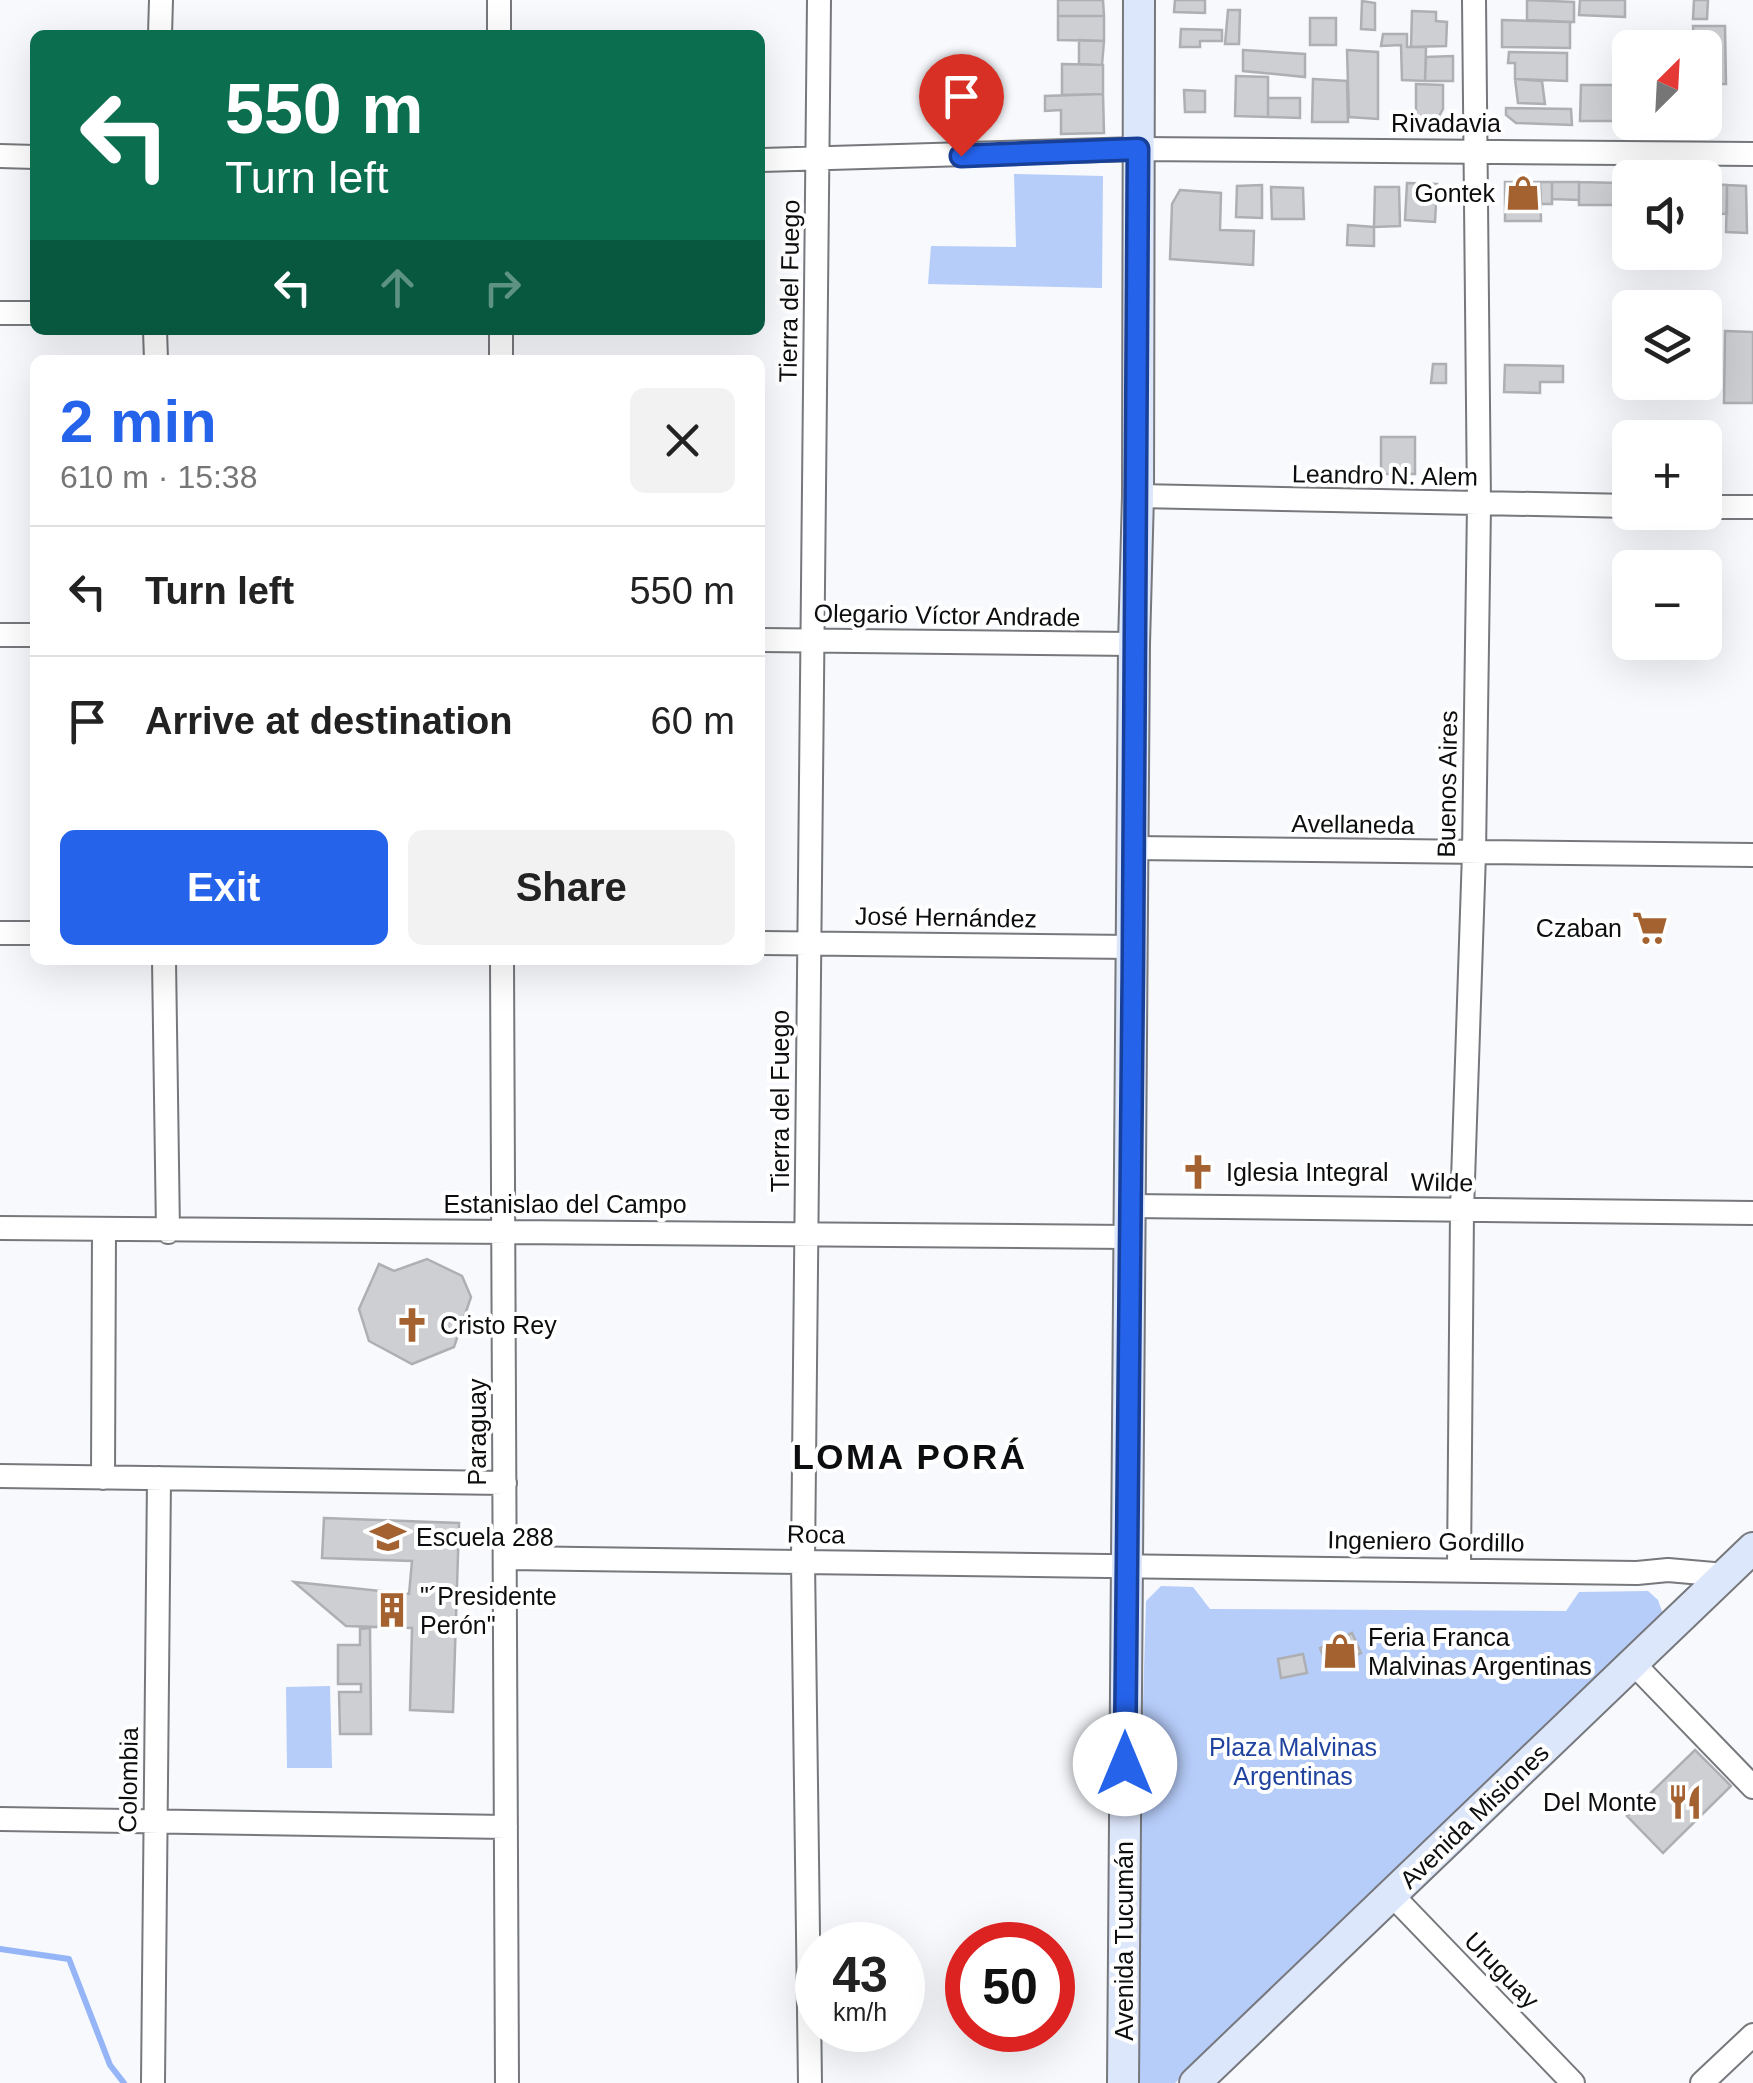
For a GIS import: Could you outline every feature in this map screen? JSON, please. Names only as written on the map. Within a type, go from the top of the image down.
[{"type":"main road","name":"Avenida Tucumán","points":[[1123,2083],[1139,0]]},
{"type":"main road","name":"Avenida Misiones","points":[[1195,2083],[1753,1548]]},
{"type":"street","points":[[160,30],[161,0]]},
{"type":"street","points":[[499,0],[499,30]]},
{"type":"street","name":"Tierra del Fuego","points":[[810,2083],[804,1561],[818,0]]},
{"type":"street","name":"Buenos Aires","points":[[1459,1569],[1462,1210],[1474,853],[1479,505],[1474,0]]},
{"type":"street","name":"Rivadavia","points":[[765,160],[1138,149],[1753,154]]},
{"type":"street","points":[[0,156],[30,157]]},
{"type":"street","points":[[0,313],[30,313]]},
{"type":"street","name":"Leandro N. Alem","points":[[1138,496],[1612,506]]},
{"type":"street","points":[[1722,507],[1753,507]]},
{"type":"street","points":[[0,634],[30,636]]},
{"type":"street","name":"Olegario Víctor Andrade","points":[[765,640],[1134,644]]},
{"type":"street","name":"Avellaneda","points":[[1132,848],[1753,855]]},
{"type":"street","points":[[0,932],[30,933]]},
{"type":"street","name":"José Hernández","points":[[765,942],[1132,947]]},
{"type":"street","points":[[164,965],[168,1232]]},
{"type":"street","name":"Paraguay","points":[[502,965],[508,2083]]},
{"type":"street","name":"Wilde","points":[[1130,1206],[1753,1213]]},
{"type":"street","name":"Estanislao del Campo","points":[[0,1228],[1129,1237]]},
{"type":"street","points":[[104,1230],[104,1478]]},
{"type":"street","points":[[0,1476],[504,1483]]},
{"type":"street","name":"Colombia","points":[[152,2083],[159,1478]]},
{"type":"street","name":"Roca","points":[[505,1558],[1127,1565]]},
{"type":"street","name":"Ingeniero Gordillo","points":[[1127,1565],[1668,1570],[1724,1576]]},
{"type":"street","points":[[1634,1663],[1753,1787]]},
{"type":"street","points":[[0,1819],[506,1827]]},
{"type":"street","name":"Uruguay","points":[[1392,1895],[1573,2083]]},
{"type":"street","points":[[1702,2083],[1753,2034]]},
{"type":"green space","points":[[1014,174],[1103,176],[1102,288],[928,284],[931,246],[1016,247]]},
{"type":"green space","name":"Plaza Malvinas Argentinas","points":[[1161,1586],[1193,1587],[1210,1609],[1566,1611],[1579,1592],[1648,1591],[1658,1600],[1663,1614],[1175,2083],[1139,2083],[1132,2077],[1146,1601]]},
{"type":"green space","points":[[330,1686],[332,1768],[287,1768],[286,1687]]},
{"type":"building","points":[[1058,0],[1103,0],[1104,16],[1058,16]]},
{"type":"building","points":[[1175,0],[1205,0],[1205,13],[1174,12]]},
{"type":"building","points":[[1527,0],[1574,2],[1574,22],[1527,20]]},
{"type":"building","points":[[1580,0],[1625,0],[1625,17],[1579,15]]},
{"type":"building","points":[[1694,0],[1708,0],[1707,19],[1693,19]]},
{"type":"building","points":[[1362,1],[1375,3],[1375,30],[1361,29]]},
{"type":"building","points":[[1228,10],[1240,10],[1239,44],[1225,44]]},
{"type":"building","points":[[1412,11],[1436,12],[1436,21],[1447,22],[1446,46],[1411,47]]},
{"type":"building","points":[[1058,16],[1104,16],[1104,41],[1058,40]]},
{"type":"building","points":[[1310,18],[1336,18],[1336,45],[1310,45]]},
{"type":"building","points":[[1502,20],[1570,22],[1570,48],[1502,47]]},
{"type":"building","points":[[1693,26],[1725,26],[1726,84],[1722,84],[1722,30],[1693,30]]},
{"type":"building","points":[[1181,29],[1222,30],[1222,41],[1200,41],[1200,47],[1180,47]]},
{"type":"building","points":[[1383,34],[1407,34],[1407,47],[1426,47],[1425,81],[1402,80],[1401,45],[1381,46]]},
{"type":"building","points":[[1079,40],[1104,41],[1102,65],[1079,64]]},
{"type":"building","points":[[1243,50],[1305,54],[1305,77],[1243,71]]},
{"type":"building","points":[[1347,50],[1378,52],[1378,119],[1349,117]]},
{"type":"building","points":[[1509,52],[1567,53],[1567,81],[1515,79],[1515,63],[1508,63]]},
{"type":"building","points":[[1453,56],[1453,81],[1425,81],[1426,57]]},
{"type":"building","points":[[1062,64],[1103,65],[1103,94],[1062,95]]},
{"type":"building","points":[[1236,76],[1268,77],[1268,117],[1235,116]]},
{"type":"building","points":[[1313,79],[1347,81],[1348,122],[1312,122]]},
{"type":"building","points":[[1515,79],[1542,81],[1545,104],[1518,103]]},
{"type":"building","points":[[1416,84],[1443,85],[1443,109],[1438,118],[1416,118]]},
{"type":"building","points":[[1581,85],[1612,85],[1612,121],[1580,121]]},
{"type":"building","points":[[1184,90],[1205,91],[1205,112],[1185,112]]},
{"type":"building","points":[[1103,94],[1104,133],[1061,134],[1061,110],[1045,111],[1045,96]]},
{"type":"building","points":[[1268,98],[1300,98],[1300,118],[1268,117]]},
{"type":"building","points":[[1506,108],[1571,109],[1572,125],[1516,123],[1506,115]]},
{"type":"building","name":"Gontek","points":[[1505,182],[1540,182],[1541,221],[1505,221]]},
{"type":"building","points":[[1540,182],[1552,182],[1552,204],[1541,204]]},
{"type":"building","points":[[1552,182],[1579,182],[1579,200],[1552,199]]},
{"type":"building","points":[[1579,182],[1612,183],[1612,205],[1579,205]]},
{"type":"building","points":[[1407,183],[1437,184],[1435,222],[1405,220]]},
{"type":"building","points":[[1262,185],[1262,218],[1236,217],[1237,186]]},
{"type":"building","points":[[1722,185],[1727,185],[1727,214],[1722,214]]},
{"type":"building","points":[[1727,185],[1746,186],[1747,233],[1726,232]]},
{"type":"building","points":[[1271,187],[1303,188],[1304,219],[1272,219]]},
{"type":"building","points":[[1375,187],[1399,187],[1400,226],[1374,227]]},
{"type":"building","points":[[1180,190],[1221,193],[1220,230],[1254,231],[1253,265],[1170,259],[1172,204]]},
{"type":"building","points":[[1348,225],[1374,227],[1374,246],[1347,245]]},
{"type":"building","points":[[1725,331],[1753,332],[1753,403],[1724,403]]},
{"type":"building","points":[[1433,364],[1446,364],[1446,383],[1431,383]]},
{"type":"building","points":[[1505,365],[1563,366],[1563,382],[1540,382],[1540,393],[1504,392]]},
{"type":"building","points":[[1381,437],[1415,437],[1415,474],[1381,474]]},
{"type":"building","name":"Cristo Rey","points":[[427,1259],[462,1276],[471,1297],[454,1347],[412,1364],[369,1341],[359,1309],[379,1264],[394,1271]]},
{"type":"building","name":"\"´Presidente Perón\"","points":[[324,1518],[459,1523],[453,1712],[410,1710],[412,1628],[346,1626],[294,1582],[409,1594],[412,1561],[322,1558]]},
{"type":"building","points":[[370,1628],[371,1734],[340,1734],[339,1692],[361,1692],[361,1684],[338,1684],[338,1645],[360,1645],[360,1629]]},
{"type":"building","points":[[1352,1633],[1361,1653],[1328,1667],[1320,1648]]},
{"type":"building","points":[[1303,1654],[1307,1673],[1281,1678],[1278,1659]]},
{"type":"building","points":[[1695,1750],[1731,1786],[1663,1853],[1627,1816]]},
{"type":"waterway","points":[[0,1949],[69,1959],[110,2065],[124,2083]]},
{"type":"place","name":"Gontek","points":[[1523,193]]},
{"type":"place","name":"Czaban","points":[[1650,928]]},
{"type":"place","name":"Iglesia Integral","points":[[1198,1172]]},
{"type":"place","name":"Cristo Rey","points":[[412,1325]]},
{"type":"place","name":"Escuela 288","points":[[388,1537]]},
{"type":"place","name":"\"´Presidente Perón\"","points":[[392,1610]]},
{"type":"place","name":"Feria Franca Malvinas Argentinas","points":[[1340,1651]]},
{"type":"place","name":"Del Monte","points":[[1685,1802]]},
{"type":"district","name":"LOMA PORÁ","points":[[910,1456]]},
{"type":"route","points":[[961,156],[1138,149],[1125,1764]]}]
